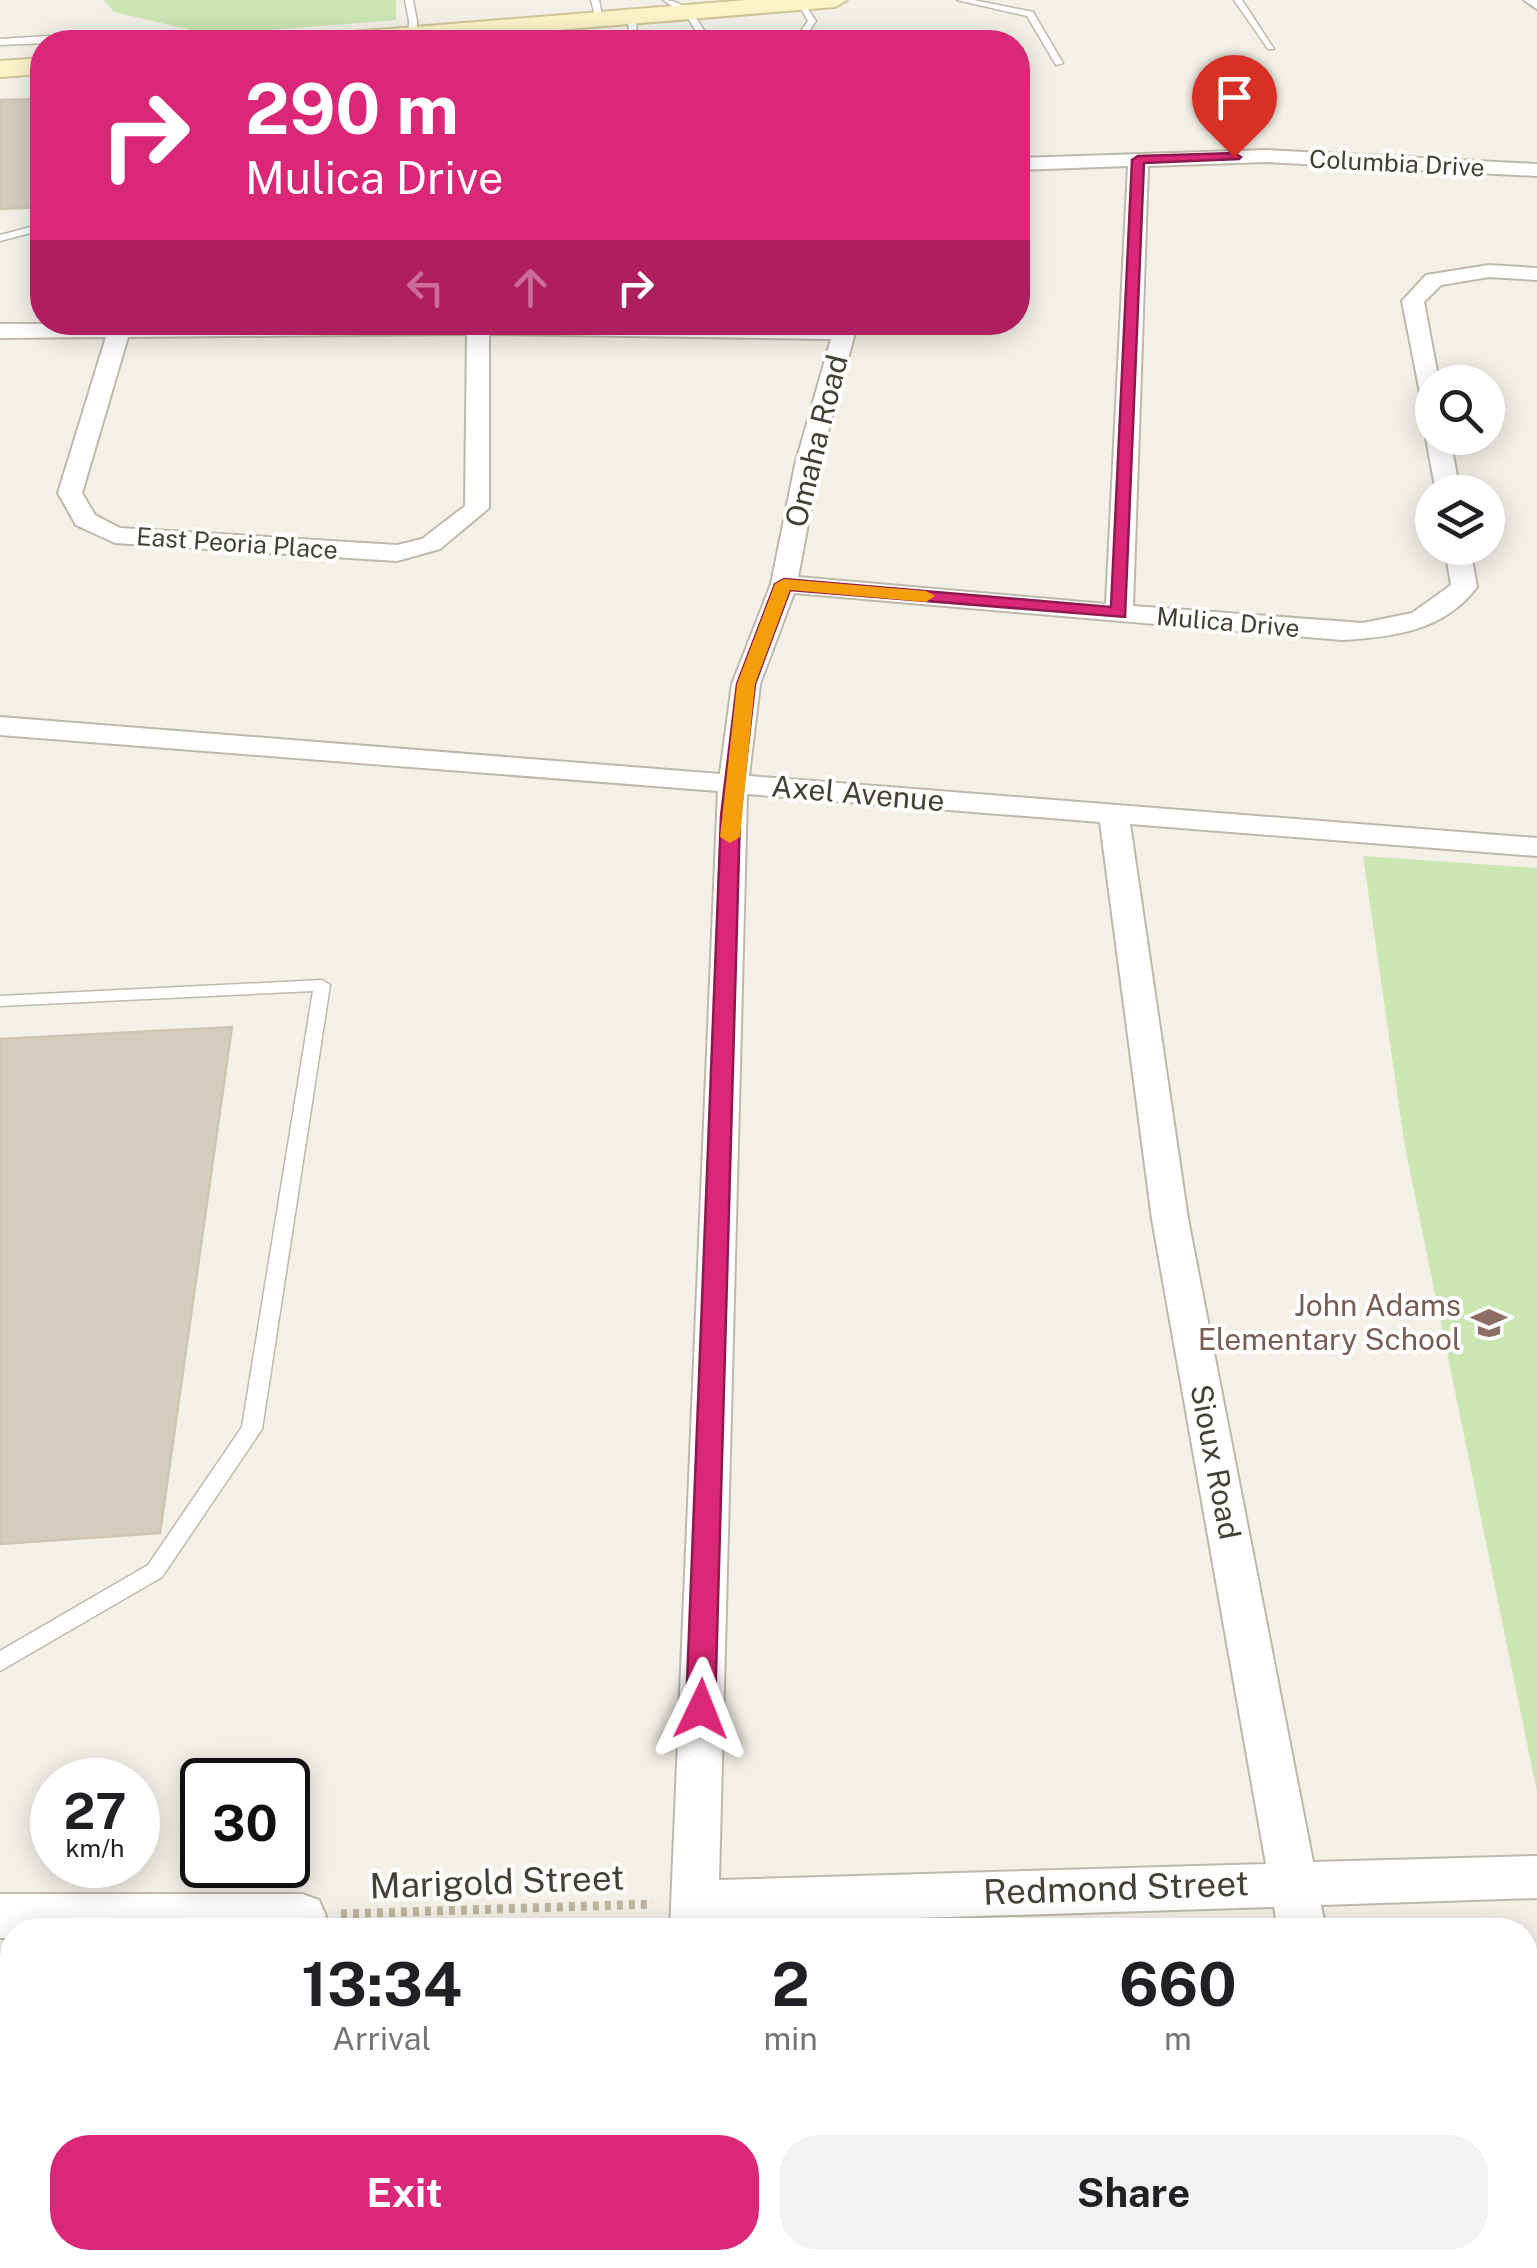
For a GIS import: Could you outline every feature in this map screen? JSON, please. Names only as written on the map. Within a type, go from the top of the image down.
[{"type":"main road","points":[[643,30],[690,13],[835,0]]},
{"type":"main road","points":[[521,30],[602,21]]},
{"type":"main road","points":[[0,70],[30,67]]},
{"type":"street","name":"Columbia Drive","points":[[1030,164],[1266,156],[1537,170]]},
{"type":"street","points":[[1119,613],[1138,160]]},
{"type":"street","points":[[1424,365],[1413,301],[1434,280],[1490,271],[1537,274]]},
{"type":"street","points":[[0,331],[30,331]]},
{"type":"street","name":"East Peoria Place","points":[[118,335],[70,493],[85,520],[115,535],[397,553],[431,544],[477,508],[478,335]]},
{"type":"street","name":"Omaha Road","points":[[694,1917],[734,784],[746,684],[784,584],[808,464],[843,335]]},
{"type":"street","name":"Mulica Drive","points":[[784,584],[1342,632],[1394,628],[1431,618],[1464,587],[1461,565]]},
{"type":"street","name":"Axel Avenue","points":[[0,726],[1537,847]]},
{"type":"street","name":"Sioux Road","points":[[1114,814],[1170,1219],[1300,1918]]},
{"type":"street","name":"Redmond Street","points":[[694,1917],[1293,1882],[1537,1877]]},
{"type":"street","points":[[0,1916],[86,1918]]},
{"type":"lane","points":[[409,0],[412,30]]},
{"type":"lane","points":[[666,0],[690,13],[701,30]]},
{"type":"lane","points":[[962,0],[1030,14],[1059,63]]},
{"type":"lane","points":[[1238,0],[1271,46]]},
{"type":"lane","points":[[802,3],[812,22],[806,30]]},
{"type":"lane","points":[[0,42],[30,40]]},
{"type":"lane","points":[[0,238],[30,230]]},
{"type":"lane","points":[[0,1001],[322,985],[252,1429],[155,1572],[0,1662]]},
{"type":"path","name":"Marigold Street","points":[[629,1918],[694,1917]]},
{"type":"green space","points":[[104,0],[396,0],[396,20],[271,30],[191,30],[114,12]]},
{"type":"green space","name":"John Adams Elementary School","points":[[1363,856],[1537,868],[1537,1792],[1405,1147]]},
{"type":"building","points":[[30,99],[30,208],[0,209],[0,100]]},
{"type":"building","points":[[232,1027],[160,1533],[0,1544],[0,1039]]},
{"type":"slow traffic","points":[[730,837],[746,684],[784,584],[926,596]]},
{"type":"place","name":"John Adams Elementary School","points":[[1489,1323]]},
{"type":"route","points":[[701,1709],[730,816],[746,684],[784,584],[1119,613],[1138,160],[1234,157]]}]
